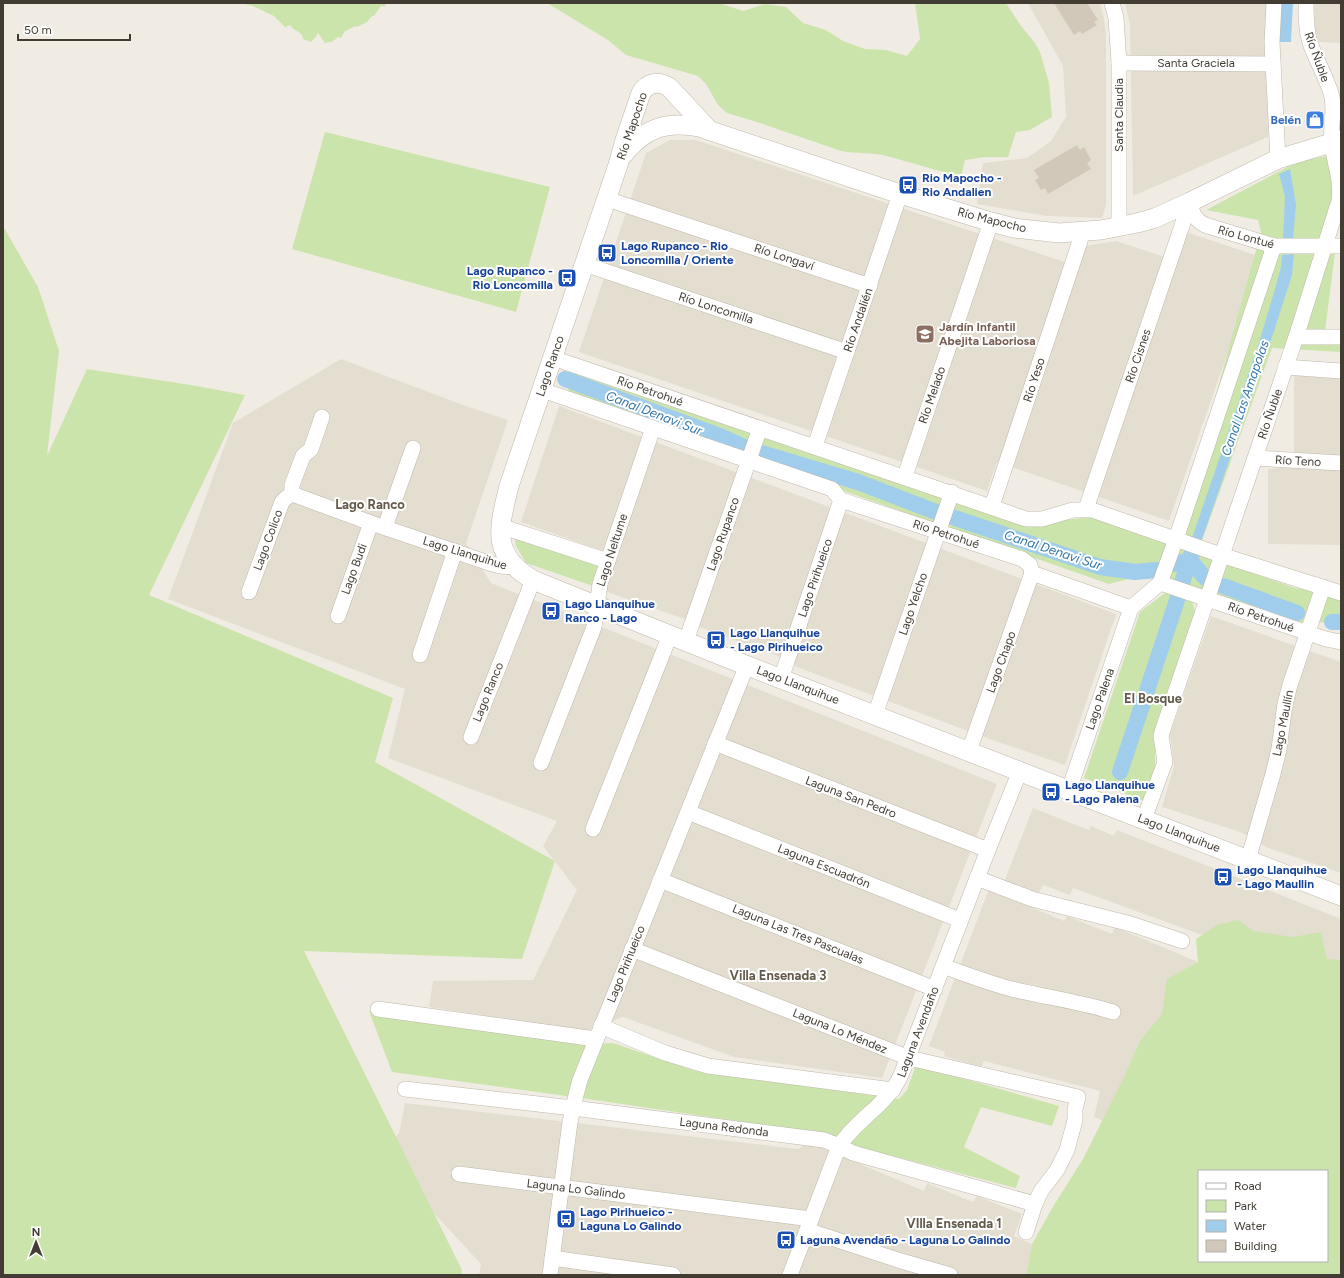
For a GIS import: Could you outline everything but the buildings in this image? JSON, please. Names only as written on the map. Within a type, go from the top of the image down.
[{"type":"street","name":"Santa Claudia","points":[[1112,3],[1116,18],[1119,63],[1119,227]]},
{"type":"street","points":[[1274,3],[1272,42],[1278,159]]},
{"type":"street","name":"Río Ñuble","points":[[1144,820],[1165,762],[1161,736],[1162,730],[1208,599],[1338,209],[1341,192],[1332,97],[1310,42],[1306,22],[1306,3]]},
{"type":"street","name":"Santa Graciela","points":[[1119,63],[1273,64]]},
{"type":"street","name":"Río Mapocho","points":[[618,165],[638,101],[644,89],[652,84],[658,83],[669,87],[710,130]]},
{"type":"street","name":"Río Mapocho","points":[[618,165],[630,146],[655,128],[677,124],[699,126],[900,194],[991,222],[1014,228],[1038,231],[1083,232],[1119,227],[1155,218],[1278,159],[1336,141]]},
{"type":"street","name":"Lago Ranco","points":[[516,567],[504,549],[500,533],[500,526],[509,486],[618,165]]},
{"type":"street","name":"Río Andalién","points":[[815,446],[900,194]]},
{"type":"street","name":"Río Longaví","points":[[607,199],[870,286]]},
{"type":"street","name":"Río Lontué","points":[[1190,202],[1194,216],[1205,225],[1274,246],[1341,246]]},
{"type":"street","name":"Río Cisnes","points":[[1086,509],[1190,202]]},
{"type":"street","name":"Río Melado","points":[[905,476],[991,222]]},
{"type":"street","name":"Río Yeso","points":[[992,506],[1083,232]]},
{"type":"street","points":[[1032,573],[1131,608],[1160,583],[1274,246]]},
{"type":"street","name":"Río Loncomilla","points":[[584,264],[847,352]]},
{"type":"street","points":[[1296,338],[1341,337]]},
{"type":"street","name":"Río Petrohué","points":[[553,358],[905,476],[1021,517],[1032,519],[1042,518],[1073,510],[1086,509],[1099,512],[1222,555],[1341,593]]},
{"type":"street","points":[[1286,367],[1341,371]]},
{"type":"street","name":"Río Petrohué","points":[[542,390],[832,489],[842,500],[1022,559],[1030,565],[1032,573]]},
{"type":"street","points":[[293,493],[292,485],[303,456],[311,449],[322,416]]},
{"type":"street","name":"Lago Neltume","points":[[541,763],[594,628],[598,591],[653,428]]},
{"type":"street","name":"Lago Rupanco","points":[[593,829],[678,638],[749,460],[760,428]]},
{"type":"street","points":[[385,528],[413,448]]},
{"type":"street","name":"Río Teno","points":[[1255,458],[1341,463]]},
{"type":"street","name":"Lago Yelcho","points":[[875,715],[952,492]]},
{"type":"street","name":"Lago Llanquihue","points":[[293,493],[297,496],[385,528],[500,566],[516,567],[523,574],[533,580],[597,606],[1341,896]]},
{"type":"street","name":"Lago Colico","points":[[249,592],[282,502],[293,493]]},
{"type":"street","name":"Lago Pirihueico","points":[[781,679],[842,500]]},
{"type":"street","name":"Lago Budi","points":[[338,616],[371,523]]},
{"type":"street","points":[[500,526],[608,561]]},
{"type":"street","points":[[420,655],[456,551]]},
{"type":"street","name":"Lago Chapo","points":[[969,751],[1032,573]]},
{"type":"street","name":"Lago Ranco","points":[[470,737],[533,580]]},
{"type":"street","name":"Río Petrohué","points":[[1160,583],[1326,639],[1341,642]]},
{"type":"street","name":"Lago Maullín","points":[[1248,860],[1279,749],[1290,685],[1323,587]]},
{"type":"street","name":"Lago Palena","points":[[1069,790],[1131,608]]},
{"type":"street","name":"Lago Pirihueico","points":[[550,1275],[573,1108],[580,1080],[747,665]]},
{"type":"street","name":"Laguna San Pedro","points":[[715,743],[988,850]]},
{"type":"street","name":"Laguna Avendaño","points":[[790,1275],[839,1146],[848,1133],[893,1090],[898,1083],[909,1058],[960,920],[1020,771]]},
{"type":"street","name":"Laguna Escuadrón","points":[[688,812],[960,920]]},
{"type":"street","points":[[977,878],[1032,899],[1131,924],[1182,941]]},
{"type":"street","name":"Laguna Las Tres Pascualas","points":[[660,880],[935,989]]},
{"type":"street","name":"Laguna Lo Méndez","points":[[632,949],[909,1058],[1078,1097],[1075,1110],[1075,1120],[1067,1150],[1057,1170],[1041,1191],[1035,1204]]},
{"type":"street","points":[[943,966],[996,985],[1088,1004],[1113,1012]]},
{"type":"street","points":[[378,1009],[599,1033],[708,1066],[893,1090]]},
{"type":"street","name":"Laguna Redonda","points":[[404,1089],[573,1108],[824,1140],[853,1153],[1035,1204]]},
{"type":"street","name":"Laguna Lo Galindo","points":[[459,1174],[562,1187],[809,1225],[901,1261],[950,1275]]},
{"type":"street","points":[[1026,1232],[1035,1204]]},
{"type":"street","points":[[552,1258],[673,1275]]},
{"type":"shaded area","points":[[1028,3],[1100,3],[1106,33],[1106,205],[1102,218],[1047,216],[977,204],[983,163],[1027,158],[1051,141],[1066,117],[1063,66]]},
{"type":"shaded area","points":[[1125,3],[1266,3],[1268,137],[1133,196],[1130,25]]},
{"type":"shaded area","points":[[1314,3],[1341,3],[1341,43],[1319,42],[1315,36]]},
{"type":"shaded area","points":[[670,140],[696,140],[1077,266],[1085,246],[1116,241],[1177,261],[1186,232],[1261,257],[1169,521],[997,462],[987,491],[579,352],[646,153]]},
{"type":"shaded area","points":[[341,359],[466,406],[508,420],[466,543],[491,583],[997,784],[882,1078],[734,1057],[623,1017],[586,1031],[429,1007],[433,981],[533,980],[577,890],[543,846],[557,821],[388,758],[405,689],[168,599],[233,423]]},
{"type":"shaded area","points":[[1294,374],[1341,377],[1341,545],[1268,544],[1268,469],[1294,467]]},
{"type":"shaded area","points":[[559,406],[1116,614],[1065,765],[984,737],[797,667],[778,656],[702,628],[685,619],[604,591],[617,556],[521,522]]},
{"type":"shaded area","points":[[1211,616],[1341,662],[1341,873],[1266,847],[1243,833],[1162,807],[1174,766],[1170,734]]},
{"type":"shaded area","points":[[1033,808],[1089,830],[1091,826],[1114,836],[1117,830],[1341,919],[1341,965],[1210,938],[1073,888],[1070,895],[1043,885],[1037,896],[1004,882]]},
{"type":"shaded area","points":[[989,889],[1064,921],[1067,916],[1112,934],[1115,927],[1198,962],[1119,1127],[1094,1117],[1100,1091],[984,1061],[981,1067],[944,1056],[945,1052],[929,1046]]},
{"type":"shaded area","points":[[405,1103],[798,1149],[808,1142],[924,1191],[927,1183],[973,1202],[977,1196],[1022,1214],[1014,1236],[1032,1244],[1026,1275],[479,1275],[481,1264],[380,1155],[399,1133]]},
{"type":"green space","points":[[240,3],[386,3],[385,6],[381,6],[374,16],[372,16],[367,22],[345,31],[341,38],[338,37],[332,42],[325,43],[318,33],[311,42],[303,39],[300,32],[290,25],[286,28],[274,16],[253,6]]},
{"type":"green space","points":[[547,3],[719,3],[743,11],[765,4],[786,7],[803,23],[826,30],[843,41],[865,49],[886,50],[907,56],[920,39],[915,3],[1006,3],[1040,52],[1049,83],[1052,117],[1030,130],[1016,132],[1008,157],[985,157],[965,160],[961,177],[887,156],[841,151],[727,113],[718,105],[706,84],[698,76],[626,55],[608,40]]},
{"type":"green space","points":[[325,132],[550,187],[516,312],[292,249]]},
{"type":"green space","points":[[1330,155],[1336,245],[1325,331],[1341,331],[1341,352],[1272,348],[1197,554],[1295,588],[1341,594],[1341,623],[1299,622],[1133,567],[1128,579],[1109,584],[567,394],[575,371],[1033,524],[1090,517],[1159,541],[1176,539],[1261,232],[1258,220],[1206,210],[1295,163]]},
{"type":"green space","points":[[3,226],[38,287],[59,351],[47,456],[87,369],[245,395],[149,595],[393,698],[375,762],[555,861],[522,959],[304,951],[462,1270],[461,1275],[3,1275]]},
{"type":"green space","points":[[514,534],[599,563],[596,587],[526,563],[516,546]]},
{"type":"green space","points":[[1165,593],[1192,601],[1195,611],[1155,738],[1155,775],[1144,801],[1084,778],[1140,612]]},
{"type":"green space","points":[[1238,920],[1253,931],[1293,937],[1321,932],[1327,959],[1341,960],[1341,1275],[1026,1275],[1032,1244],[1054,1205],[1083,1159],[1126,1073],[1140,1041],[1162,1014],[1167,979],[1198,962],[1196,939],[1217,925]]},
{"type":"green space","points":[[369,1011],[582,1045],[613,1043],[695,1071],[899,1099],[907,1090],[916,1065],[1059,1106],[1052,1126],[981,1107],[964,1147],[1020,1176],[1016,1188],[866,1149],[812,1132],[392,1072]]},
{"type":"water","points":[[1280,3],[1293,3],[1291,42],[1278,42]]},
{"type":"water","points":[[1290,169],[1296,205],[1293,240],[1283,240],[1285,196],[1279,174]]},
{"type":"water","name":"Canal Las Amapolas","points":[[1294,254],[1292,275],[1273,334],[1201,542],[1192,538],[1258,346],[1281,267],[1282,255]]},
{"type":"waterway","name":"Canal Denavi Sur","points":[[565,379],[720,436],[744,447]]},
{"type":"waterway","name":"Canal Denavi Sur","points":[[761,453],[858,482],[936,512]]},
{"type":"waterway","name":"Canal Denavi Sur","points":[[952,517],[1100,567],[1135,572],[1157,570]]},
{"type":"waterway","points":[[1182,583],[1192,552]]},
{"type":"waterway","name":"Canal Denavi Sur","points":[[1175,564],[1190,560],[1205,578]]},
{"type":"waterway","name":"Canal Denavi Sur","points":[[1223,586],[1297,613]]},
{"type":"waterway","points":[[1120,772],[1178,597]]},
{"type":"waterway","name":"Canal Denavi Sur","points":[[1332,622],[1341,622]]},
{"type":"place","name":"Belén","points":[[1315,120]]},
{"type":"place","name":"Rio Mapocho - Rio Andalien","points":[[908,185]]},
{"type":"place","name":"Lago Rupanco - Rio Loncomilla / Oriente","points":[[607,253]]},
{"type":"place","name":"Lago Rupanco - Rio Loncomilla","points":[[567,278]]},
{"type":"place","name":"Jardín Infantil Abejita Laboriosa","points":[[925,334]]},
{"type":"place","name":"Lago Llanquihue Ranco - Lago","points":[[551,611]]},
{"type":"place","name":"Lago Llanquihue - Lago Pirihueico","points":[[716,640]]},
{"type":"place","name":"Lago Llanquihue - Lago Palena","points":[[1051,792]]},
{"type":"place","name":"Lago Llanquihue - Lago Maullin","points":[[1223,877]]},
{"type":"place","name":"Lago Pirihueico - Laguna Lo Galindo","points":[[566,1219]]},
{"type":"place","name":"Laguna Avendaño - Laguna Lo Galindo","points":[[786,1240]]},
{"type":"district","name":"Lago Ranco","points":[[370,504]]},
{"type":"district","name":"El Bosque","points":[[1153,698]]},
{"type":"district","name":"Villa Ensenada 3","points":[[778,975]]},
{"type":"district","name":"VIlla Ensenada 1","points":[[954,1223]]}]
